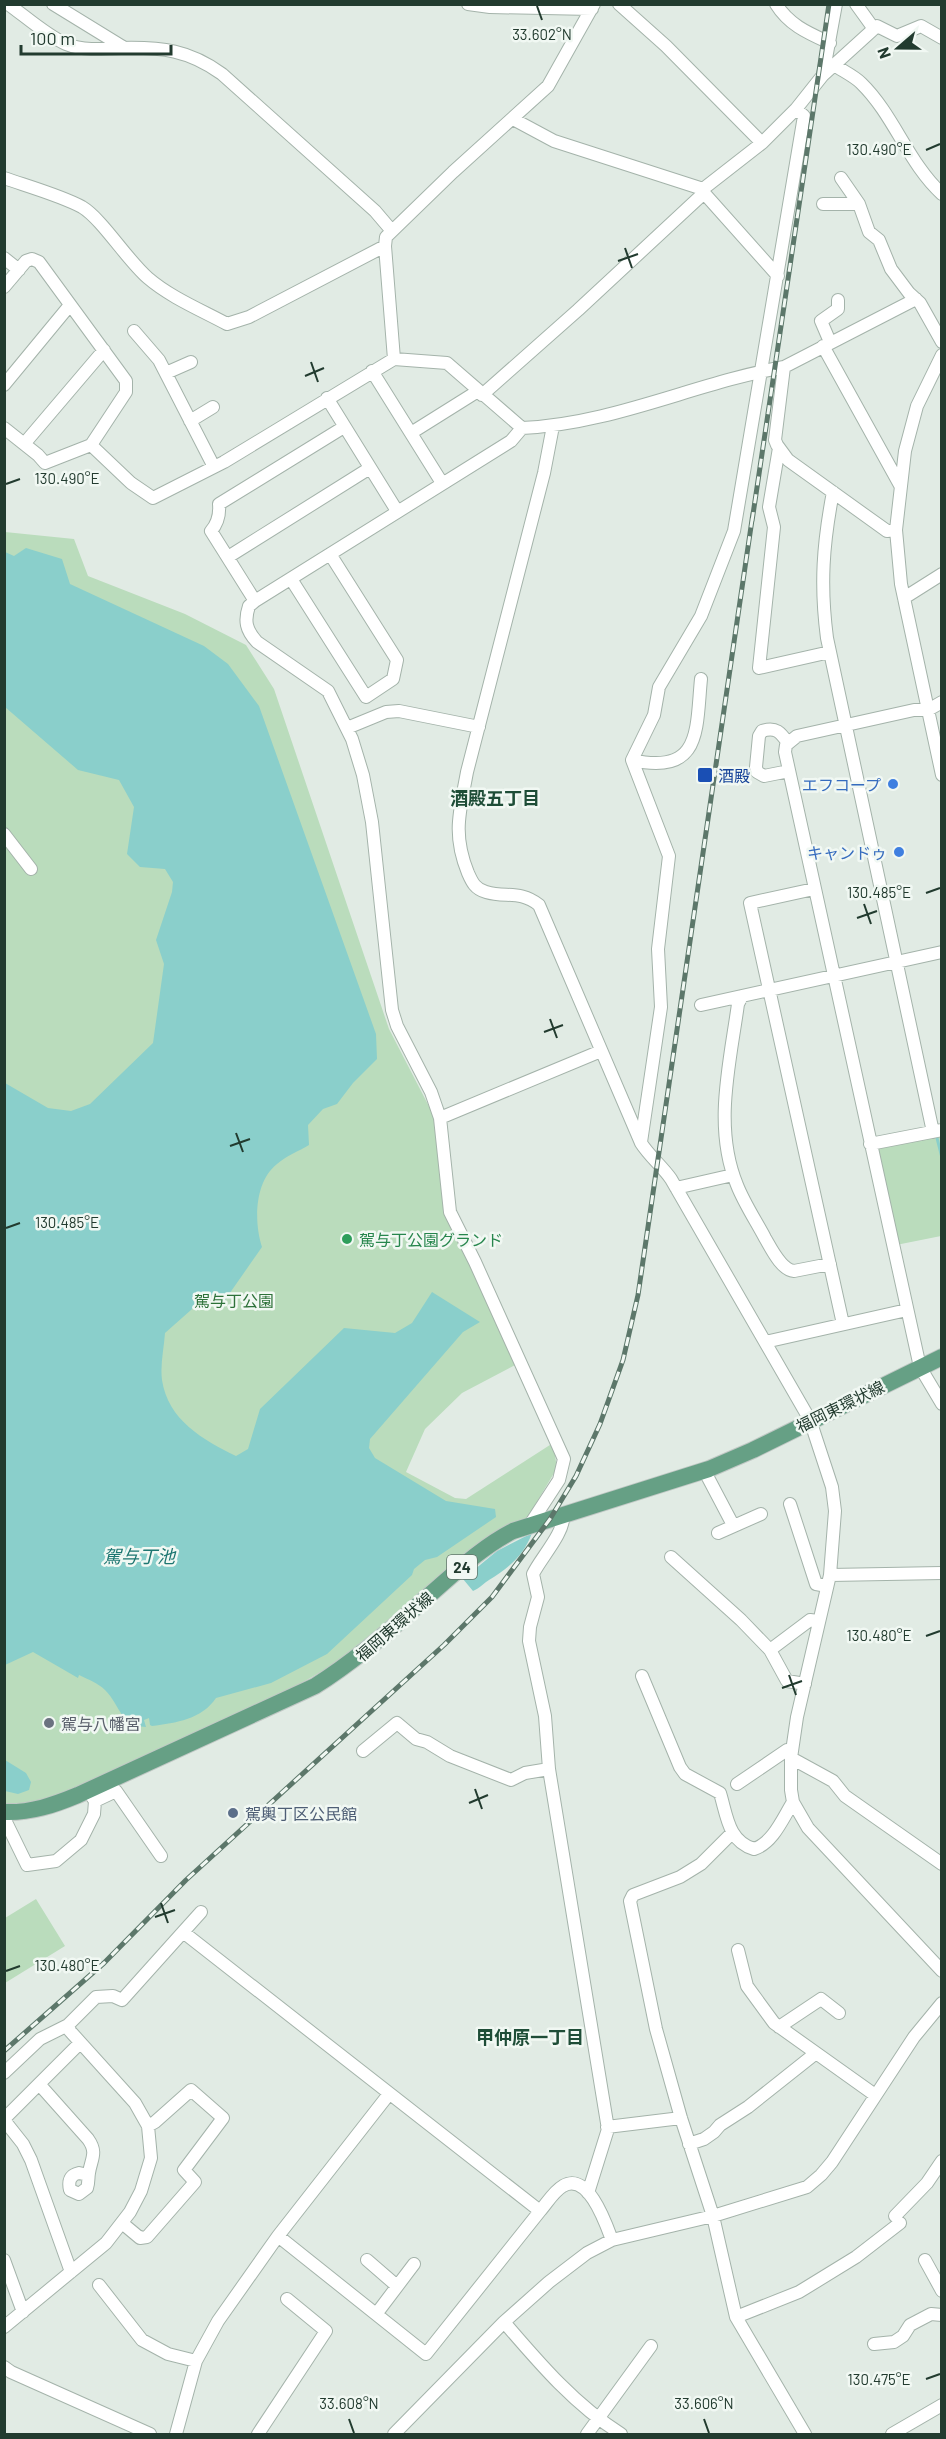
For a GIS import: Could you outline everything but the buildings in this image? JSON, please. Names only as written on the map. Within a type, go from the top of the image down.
[{"type":"main road","name":"福岡東環状線","points":[[4,1812],[44,1808],[91,1796],[315,1686],[346,1667],[386,1635],[467,1562],[498,1539],[529,1526],[704,1470],[753,1449],[942,1357]]},
{"type":"street","points":[[8,4],[66,44],[97,49],[174,51],[192,55],[206,62],[375,211],[392,231]]},
{"type":"street","points":[[53,4],[124,48]]},
{"type":"street","points":[[468,4],[490,8],[593,7]]},
{"type":"street","points":[[619,4],[666,46],[762,142]]},
{"type":"street","points":[[776,4],[782,14],[795,26],[830,43]]},
{"type":"street","points":[[823,75],[836,4]]},
{"type":"street","points":[[856,4],[874,29]]},
{"type":"street","points":[[394,359],[386,237],[453,172],[548,86],[593,7]]},
{"type":"street","points":[[411,433],[480,393],[703,191],[762,142],[796,109],[823,75],[877,26],[897,36],[921,26],[942,38]]},
{"type":"street","points":[[834,65],[860,82],[875,99],[921,170],[942,194]]},
{"type":"street","points":[[641,1143],[661,1007],[658,949],[669,856],[632,760],[654,715],[659,687],[701,616],[734,531],[804,116],[796,109]]},
{"type":"street","points":[[513,119],[554,141],[703,191],[778,276]]},
{"type":"street","points":[[4,178],[82,207],[95,218],[148,278],[168,292],[227,324],[249,317],[385,246]]},
{"type":"street","points":[[841,178],[859,204],[869,232],[879,240],[891,269],[916,299],[942,342]]},
{"type":"street","points":[[823,204],[859,204]]},
{"type":"street","points":[[4,258],[19,270]]},
{"type":"street","points":[[4,287],[26,261],[32,259],[39,262],[126,381],[126,392],[91,445],[45,463],[39,454],[4,428]]},
{"type":"street","points":[[91,445],[131,483],[153,498],[214,467],[394,359],[447,363],[522,428],[553,426],[659,402],[784,367],[916,299]]},
{"type":"street","points":[[838,300],[838,309],[821,321],[826,344],[900,485]]},
{"type":"street","points":[[4,385],[70,305]]},
{"type":"street","points":[[134,331],[159,360],[214,467]]},
{"type":"street","points":[[24,444],[104,350]]},
{"type":"street","points":[[942,355],[917,406],[905,451],[896,530],[904,598],[942,775]]},
{"type":"street","points":[[166,373],[191,362]]},
{"type":"street","points":[[784,367],[775,440],[779,448],[788,460],[887,531],[896,530]]},
{"type":"street","points":[[372,371],[442,483]]},
{"type":"street","points":[[327,398],[397,511]]},
{"type":"street","points":[[190,421],[213,407]]},
{"type":"street","points":[[553,426],[544,473],[479,727],[458,820],[458,841],[463,861],[472,884],[480,890],[488,893],[529,897],[539,905],[641,1143],[647,1153],[662,1166],[676,1188],[810,1420],[830,1479],[835,1511],[828,1580],[792,1754],[793,1802],[808,1828],[942,1971]]},
{"type":"street","points":[[255,601],[212,531],[220,514],[219,504],[344,427]]},
{"type":"street","points":[[522,428],[511,441],[255,601],[246,613],[245,625],[250,635],[328,691],[347,728],[363,775],[372,822],[392,1010],[397,1026],[431,1092],[440,1118],[450,1212],[539,1399],[564,1459],[559,1480],[529,1526]]},
{"type":"street","points":[[779,448],[769,507],[774,527],[759,668],[830,652]]},
{"type":"street","points":[[228,557],[370,468]]},
{"type":"street","points":[[833,492],[822,569],[822,602],[830,652],[897,962],[937,1131],[870,1144]]},
{"type":"street","points":[[291,579],[366,697],[393,679],[397,660],[330,554]]},
{"type":"street","points":[[904,598],[942,574]]},
{"type":"street","points":[[632,760],[642,763],[666,761],[686,754],[696,737],[701,679]]},
{"type":"street","points":[[942,702],[928,710],[914,710],[797,736],[788,743],[785,752],[920,1367],[942,1404]]},
{"type":"street","points":[[347,728],[386,712],[399,711],[479,727]]},
{"type":"street","points":[[788,743],[774,729],[762,731],[759,736],[756,767],[760,775],[764,776],[789,771]]},
{"type":"street","points":[[4,834],[31,869]]},
{"type":"street","points":[[814,889],[750,903],[843,1324]]},
{"type":"street","points":[[701,1005],[942,952]]},
{"type":"street","points":[[742,996],[738,1004],[724,1106],[727,1154],[733,1175],[737,1187],[784,1266],[794,1271],[830,1264]]},
{"type":"street","points":[[440,1118],[602,1051]]},
{"type":"street","points":[[676,1188],[733,1175]]},
{"type":"street","points":[[765,1341],[907,1310]]},
{"type":"street","points":[[704,1470],[733,1526]]},
{"type":"street","points":[[790,1504],[816,1584],[828,1580],[942,1573]]},
{"type":"street","points":[[718,1533],[762,1514]]},
{"type":"street","points":[[562,1516],[563,1521],[560,1528],[533,1574],[538,1597],[530,1627],[529,1641],[545,1716],[549,1769],[607,2127],[594,2179],[588,2193]]},
{"type":"street","points":[[671,1557],[738,1617],[770,1650],[787,1681],[805,1684]]},
{"type":"street","points":[[770,1650],[810,1620],[818,1621]]},
{"type":"street","points":[[642,1676],[680,1767],[685,1774],[720,1793],[732,1833],[738,1841],[754,1849],[762,1847],[793,1802]]},
{"type":"street","points":[[363,1751],[397,1723],[416,1739],[427,1742],[450,1756],[511,1780],[525,1773],[549,1769]]},
{"type":"street","points":[[736,1784],[787,1750],[833,1781],[845,1796],[942,1864]]},
{"type":"street","points":[[4,1818],[27,1865],[56,1861],[81,1840],[94,1814],[91,1796],[116,1791],[161,1856]]},
{"type":"street","points":[[732,1833],[701,1864],[680,1876],[633,1895],[630,1901],[656,2029],[681,2118],[713,2216],[736,2318],[805,2434]]},
{"type":"street","points":[[4,2073],[40,2039],[68,2025],[96,1997],[113,1996],[122,2000],[201,1912]]},
{"type":"street","points":[[183,1932],[540,2211]]},
{"type":"street","points":[[738,1950],[747,1986],[774,2023],[875,2095]]},
{"type":"street","points":[[779,2027],[821,1998],[839,2013]]},
{"type":"street","points":[[394,2434],[504,2322],[549,2282],[587,2253],[612,2240],[713,2216],[807,2187],[832,2162],[914,2037],[942,2004]]},
{"type":"street","points":[[4,2326],[106,2243],[122,2223],[141,2191],[148,2170],[151,2147],[148,2126],[135,2103],[80,2043],[68,2025]]},
{"type":"street","points":[[72,2272],[31,2160],[23,2144],[4,2119],[80,2043]]},
{"type":"street","points":[[689,2144],[704,2139],[714,2132],[720,2125],[748,2107],[816,2053]]},
{"type":"street","points":[[39,2084],[92,2144],[94,2159],[88,2175]]},
{"type":"street","points":[[122,2223],[141,2238],[147,2237],[195,2182],[184,2170],[223,2118],[191,2090],[148,2126]]},
{"type":"street","points":[[176,2434],[196,2361],[218,2320],[278,2236],[389,2094]]},
{"type":"street","points":[[607,2127],[681,2118]]},
{"type":"street","points":[[736,2318],[800,2292],[856,2257],[897,2220],[942,2161]]},
{"type":"street","points":[[278,2236],[426,2354],[561,2187],[569,2183],[577,2184],[588,2193],[601,2212],[612,2240]]},
{"type":"street","points":[[4,2260],[23,2312]]},
{"type":"street","points":[[367,2260],[397,2286]]},
{"type":"street","points":[[925,2260],[942,2292]]},
{"type":"street","points":[[377,2313],[414,2264]]},
{"type":"street","points":[[99,2285],[142,2340],[168,2354],[196,2361]]},
{"type":"street","points":[[258,2434],[327,2331],[287,2299]]},
{"type":"street","points":[[874,2344],[894,2342],[903,2336],[910,2325],[932,2314],[942,2315]]},
{"type":"street","points":[[504,2322],[566,2391],[597,2419],[621,2434]]},
{"type":"street","points":[[587,2434],[651,2346]]},
{"type":"street","points":[[4,2367],[150,2434]]},
{"type":"street","points":[[892,2434],[942,2406]]},
{"type":"green space","name":"駕与丁池","points":[[5,532],[74,539],[88,576],[185,614],[246,645],[274,689],[389,1029],[436,1120],[447,1212],[519,1363],[462,1393],[425,1429],[406,1472],[455,1498],[466,1499],[553,1443],[557,1468],[526,1520],[350,1655],[265,1704],[79,1791],[24,1806],[5,1807]]},
{"type":"green space","points":[[941,1135],[941,1236],[896,1245],[875,1149]]},
{"type":"green space","points":[[36,1899],[65,1946],[5,1983],[5,1918]]},
{"type":"water","name":"駕与丁池","points":[[26,548],[62,559],[70,584],[204,646],[228,664],[259,706],[376,1034],[377,1059],[353,1083],[337,1104],[323,1109],[308,1125],[309,1145],[288,1156],[269,1172],[258,1203],[259,1237],[262,1247],[225,1300],[209,1294],[165,1333],[162,1380],[171,1406],[189,1427],[211,1443],[236,1456],[248,1449],[260,1409],[344,1328],[395,1333],[412,1323],[432,1292],[480,1322],[463,1332],[370,1439],[369,1448],[375,1458],[446,1501],[495,1509],[496,1517],[437,1557],[425,1560],[414,1569],[412,1575],[327,1654],[271,1683],[216,1698],[203,1711],[188,1719],[152,1726],[149,1718],[144,1720],[146,1727],[130,1723],[125,1719],[110,1696],[99,1685],[79,1675],[78,1678],[33,1652],[5,1665],[5,1083],[48,1108],[71,1111],[90,1104],[153,1043],[164,964],[156,940],[172,892],[173,882],[165,869],[140,867],[127,854],[134,807],[119,780],[78,770],[5,707],[5,552],[14,556]]},
{"type":"water","points":[[532,1533],[525,1548],[515,1560],[478,1588],[473,1591],[463,1579],[497,1551]]},
{"type":"water","points":[[5,1760],[26,1773],[31,1782],[29,1790],[18,1794],[5,1791]]},
{"type":"waterway","points":[[936,1134],[942,1158]]},
{"type":"railway","points":[[752,521],[829,4]]},
{"type":"railway","points":[[4,2051],[104,1963],[186,1880],[444,1645],[492,1597],[550,1519],[576,1476],[600,1424],[623,1360],[638,1295],[753,513]]},
{"type":"place","name":"酒殿","points":[[705,775]]},
{"type":"place","name":"エフコープ","points":[[893,784]]},
{"type":"place","name":"キャンドゥ","points":[[899,852]]},
{"type":"place","name":"駕与丁公園グランド","points":[[347,1239]]},
{"type":"place","name":"駕与八幡宮","points":[[49,1723]]},
{"type":"place","name":"駕輿丁区公民館","points":[[233,1813]]},
{"type":"district","name":"酒殿五丁目","points":[[495,798]]},
{"type":"district","name":"甲仲原一丁目","points":[[530,2037]]},
{"type":"park label","name":"駕与丁公園","points":[[234,1300]]}]
